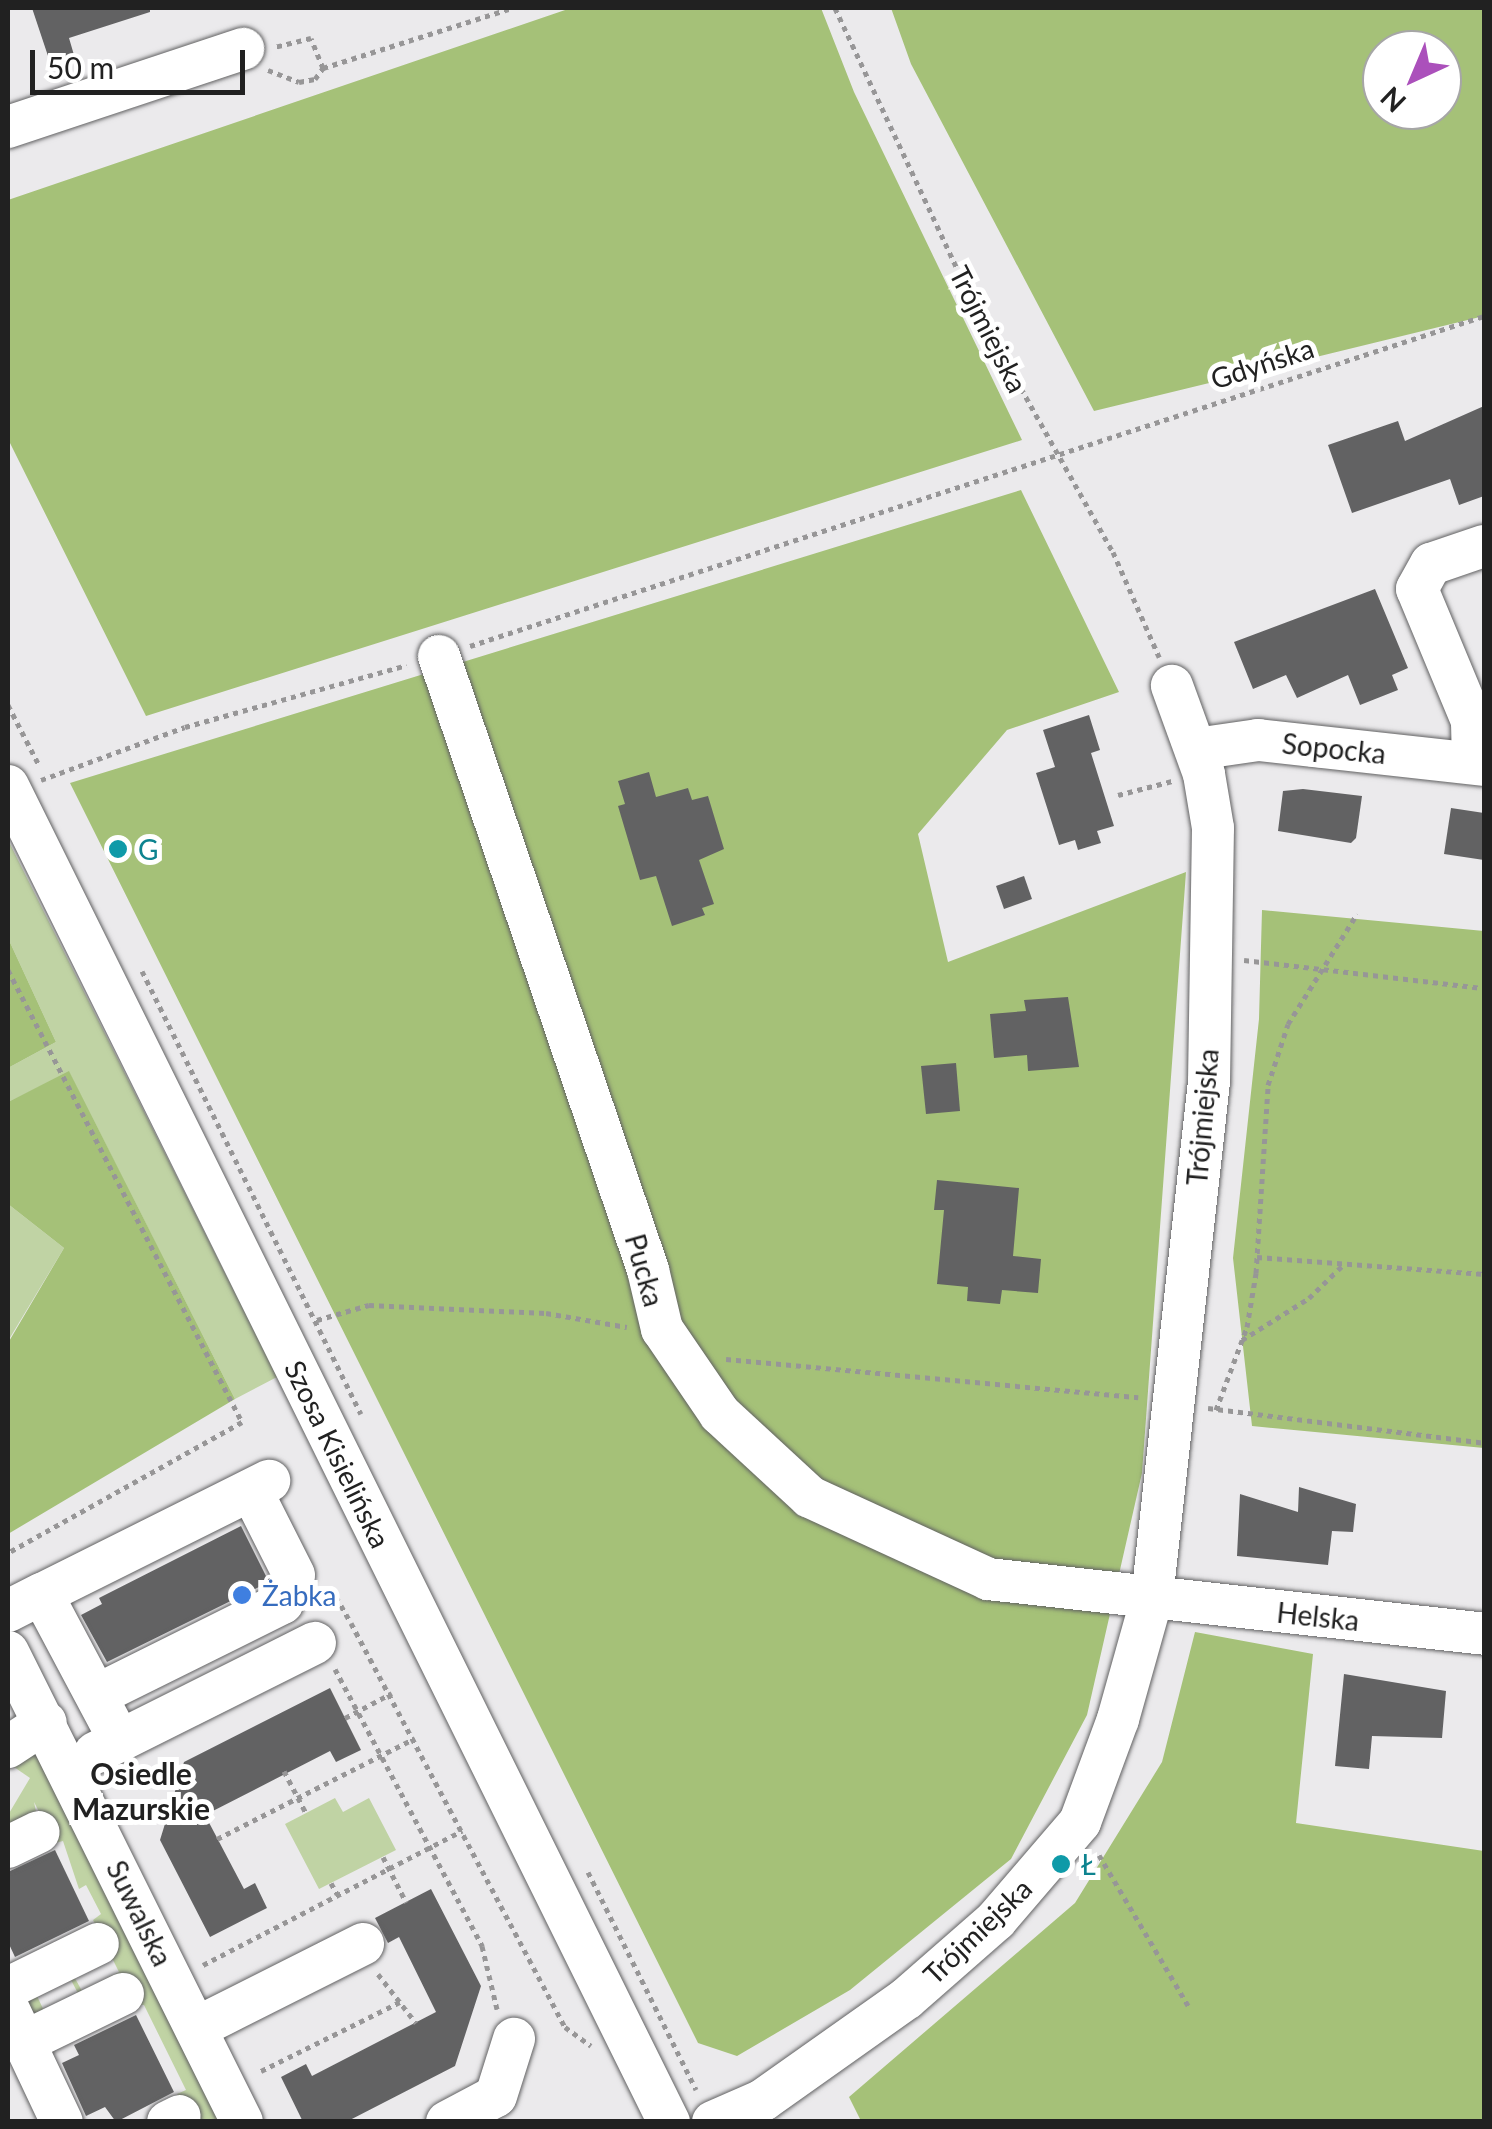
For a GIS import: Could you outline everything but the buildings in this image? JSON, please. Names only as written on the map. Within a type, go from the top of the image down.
[{"type":"street","points":[[8,127],[246,51]]},
{"type":"street","name":"Sopocka","points":[[1200,762],[1258,740],[1479,764],[1472,721],[1417,589],[1431,564],[1484,546]]},
{"type":"street","name":"Pucka","points":[[439,656],[672,1340],[720,1414],[810,1498],[988,1579],[1152,1598]]},
{"type":"street","name":"Trójmiejska","points":[[714,2122],[776,2111],[981,1933],[1080,1822],[1152,1598],[1209,1082],[1210,954],[1216,881],[1200,762],[1172,686]]},
{"type":"street","name":"Szosa Kisielińska","points":[[21,785],[298,1327],[657,2118]]},
{"type":"street","points":[[97,1694],[282,1603],[294,1575],[260,1485],[25,1603],[97,1694],[120,1741]]},
{"type":"street","name":"Helska","points":[[1152,1598],[1484,1634]]},
{"type":"street","points":[[68,1767],[314,1643]]},
{"type":"street","name":"Suwalska","points":[[8,1652],[242,2122]]},
{"type":"street","points":[[8,1746],[46,1722]]},
{"type":"street","points":[[8,1988],[98,1944]]},
{"type":"street","points":[[196,2028],[364,1944]]},
{"type":"street","points":[[62,2122],[16,2025],[123,1994]]},
{"type":"street","points":[[446,2122],[496,2096],[513,2044]]},
{"type":"path","points":[[246,51],[299,82],[316,78],[324,68],[512,8]]},
{"type":"path","name":"Trójmiejska","points":[[835,8],[972,301],[1112,552],[1172,686]]},
{"type":"path","points":[[246,51],[310,38],[324,68]]},
{"type":"path","name":"Gdyńska","points":[[21,785],[185,726],[439,656],[898,512],[1054,452],[1484,316]]},
{"type":"path","points":[[8,705],[21,785],[54,795]]},
{"type":"path","points":[[1118,795],[1200,762]]},
{"type":"path","points":[[1216,1410],[1240,1341],[1257,1258],[1268,1085],[1288,1024],[1357,914]]},
{"type":"path","points":[[133,953],[298,1327],[369,1305],[546,1313],[627,1326],[672,1340],[1171,1400],[1216,1410],[1484,1443]]},
{"type":"path","points":[[1210,954],[1322,974],[1484,988]]},
{"type":"path","points":[[8,970],[242,1422],[8,1553]]},
{"type":"path","points":[[1257,1258],[1484,1274]]},
{"type":"path","points":[[1240,1341],[1309,1298],[1344,1265]]},
{"type":"path","points":[[327,1588],[390,1694],[564,2027],[606,2055]]},
{"type":"path","points":[[352,1694],[482,1946],[513,2044]]},
{"type":"path","points":[[345,1718],[390,1694]]},
{"type":"path","points":[[218,1839],[412,1739]]},
{"type":"path","points":[[284,1771],[306,1813]]},
{"type":"path","points":[[1080,1822],[1189,2007]]},
{"type":"path","points":[[196,1969],[460,1832]]},
{"type":"path","points":[[383,1856],[406,1902]]},
{"type":"path","points":[[331,1883],[337,1894]]},
{"type":"path","points":[[364,1944],[416,2022]]},
{"type":"path","points":[[261,2071],[400,2002]]},
{"type":"green space","points":[[571,8],[821,8],[854,92],[1022,440],[146,716],[8,439],[8,200]]},
{"type":"green space","points":[[891,8],[1484,8],[1484,316],[1094,411],[911,64]]},
{"type":"green space","points":[[1021,490],[1119,692],[1007,730],[918,834],[948,962],[1186,872],[1142,1473],[1087,1715],[1011,1859],[850,1990],[737,2056],[698,2043],[70,783]]},
{"type":"green space","points":[[8,840],[277,1377],[235,1399],[69,1072],[8,1102],[8,1068],[56,1042],[8,938]]},
{"type":"green space","points":[[1262,910],[1484,931],[1484,1448],[1252,1426],[1233,1258],[1259,1019]]},
{"type":"green space","points":[[8,938],[56,1042],[8,1068]]},
{"type":"green space","points":[[69,1071],[235,1399],[8,1534],[8,1343],[64,1248],[8,1204],[8,1102]]},
{"type":"green space","points":[[8,1204],[64,1248],[8,1341]]},
{"type":"green space","points":[[1195,1632],[1313,1654],[1296,1823],[1484,1851],[1484,2121],[861,2121],[849,2097],[1075,1903],[1162,1762]]},
{"type":"green space","points":[[34,1750],[223,2121],[192,2121],[177,2094],[186,2090],[144,2005],[81,1999],[71,1980],[37,1996],[47,2017],[35,2023],[19,2005],[71,1971],[82,1991],[119,1972],[93,1920],[101,1914],[86,1885],[79,1889],[63,1841],[55,1843],[34,1802],[37,1816],[8,1831],[8,1815],[30,1778],[14,1767],[19,1756]]},
{"type":"green space","points":[[335,1798],[343,1812],[369,1798],[396,1850],[319,1889],[285,1824]]},
{"type":"place","name":"G","points":[[118,849]]},
{"type":"place","name":"Żabka","points":[[242,1595]]},
{"type":"place","name":"Ł","points":[[1061,1864]]},
{"type":"district","name":"Osiedle Mazurskie","points":[[141,1790]]}]
